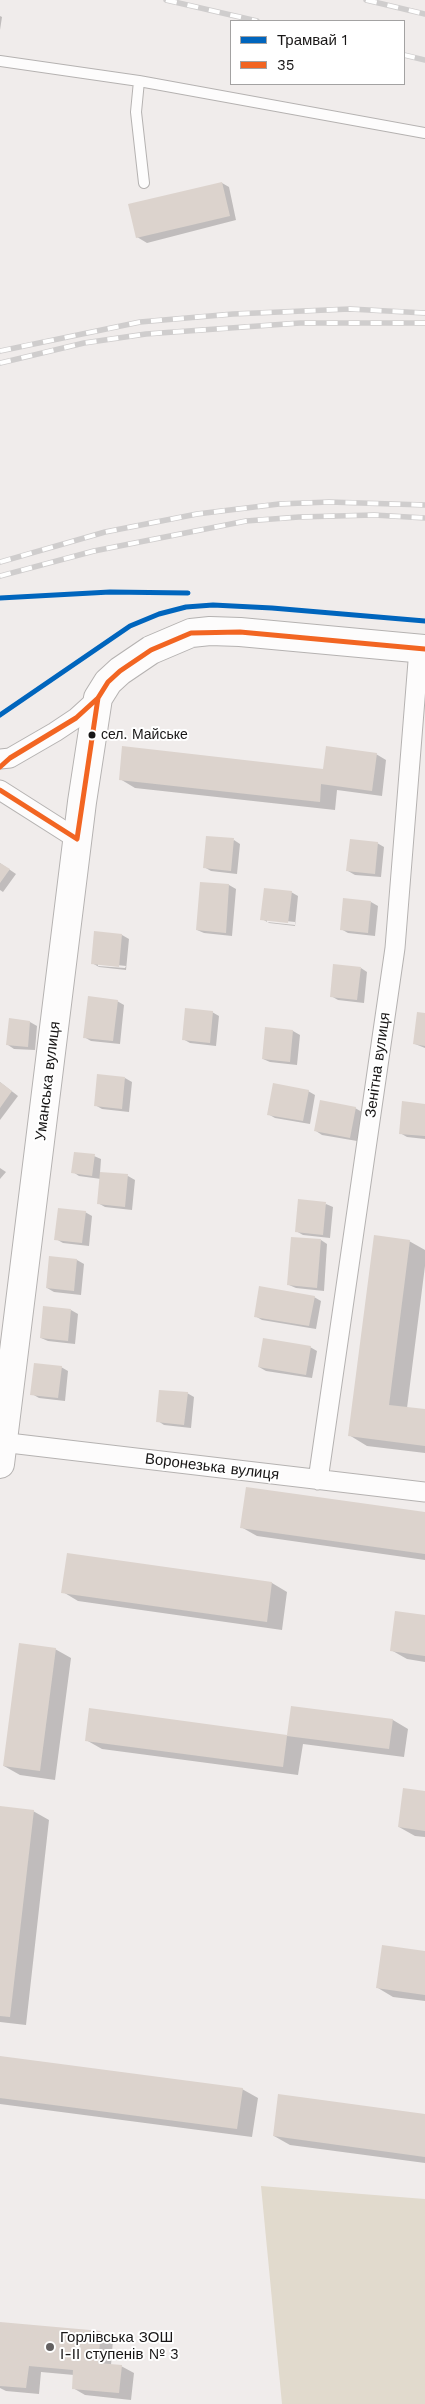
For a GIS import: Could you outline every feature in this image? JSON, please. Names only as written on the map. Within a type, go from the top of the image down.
[{"type":"street","points":[[3,761],[76,718],[98,698],[108,682],[120,671],[151,650],[191,633],[210,631],[240,632],[422,649]]},
{"type":"street","name":"Зенітна вулиця","points":[[318,1480],[395,948],[422,649]]},
{"type":"street","name":"Уманська вулиця","points":[[1,1450],[6,1377],[77,839],[98,698]]},
{"type":"street","points":[[0,790],[77,839]]},
{"type":"street","name":"Воронезька вулиця","points":[[1,1450],[425,1492]]},
{"type":"lane","points":[[0,60],[140,81],[425,134]]},
{"type":"lane","points":[[140,81],[136,112],[144,183]]},
{"type":"shaded area","points":[[261,2186],[425,2199],[425,2404],[282,2404]]},
{"type":"building","points":[[222,182],[230,216],[136,238],[128,204]]},
{"type":"building","points":[[122,746],[323,769],[326,746],[377,753],[372,791],[321,784],[320,802],[119,780]]},
{"type":"building","points":[[206,836],[234,838],[231,871],[203,868]]},
{"type":"building","points":[[350,839],[378,842],[375,874],[346,871]]},
{"type":"building","points":[[0,863],[10,869],[0,883]]},
{"type":"building","points":[[200,882],[229,884],[226,933],[196,930]]},
{"type":"building","points":[[264,888],[292,891],[288,923],[260,920]]},
{"type":"building","points":[[343,898],[371,901],[368,933],[340,930]]},
{"type":"building","points":[[94,931],[122,934],[119,967],[91,964]]},
{"type":"building","points":[[333,964],[361,967],[357,1000],[330,997]]},
{"type":"building","points":[[88,996],[118,1000],[113,1041],[83,1038]]},
{"type":"building","points":[[185,1008],[213,1011],[210,1043],[182,1040]]},
{"type":"building","points":[[417,1012],[425,1013],[425,1046],[413,1044]]},
{"type":"building","points":[[9,1018],[30,1021],[28,1047],[6,1045]]},
{"type":"building","points":[[265,1027],[293,1030],[290,1062],[262,1059]]},
{"type":"building","points":[[97,1074],[125,1077],[122,1109],[94,1106]]},
{"type":"building","points":[[0,1082],[12,1091],[0,1108]]},
{"type":"building","points":[[273,1083],[309,1090],[303,1121],[267,1115]]},
{"type":"building","points":[[320,1100],[356,1107],[350,1138],[314,1131]]},
{"type":"building","points":[[402,1101],[425,1104],[425,1136],[399,1134]]},
{"type":"building","points":[[74,1152],[95,1154],[92,1176],[71,1173]]},
{"type":"building","points":[[100,1172],[128,1174],[125,1207],[97,1204]]},
{"type":"building","points":[[298,1199],[326,1202],[323,1235],[295,1232]]},
{"type":"building","points":[[58,1208],[86,1211],[82,1243],[54,1240]]},
{"type":"building","points":[[374,1235],[410,1240],[389,1405],[425,1409],[425,1446],[348,1436]]},
{"type":"building","points":[[291,1237],[321,1239],[317,1288],[287,1285]]},
{"type":"building","points":[[49,1256],[77,1259],[74,1291],[46,1288]]},
{"type":"building","points":[[259,1286],[315,1296],[309,1326],[254,1317]]},
{"type":"building","points":[[43,1306],[71,1309],[68,1341],[40,1338]]},
{"type":"building","points":[[263,1338],[311,1346],[306,1375],[258,1367]]},
{"type":"building","points":[[34,1363],[62,1366],[58,1398],[30,1395]]},
{"type":"building","points":[[159,1390],[188,1392],[184,1425],[156,1422]]},
{"type":"building","points":[[246,1487],[425,1512],[425,1554],[240,1528]]},
{"type":"building","points":[[67,1553],[272,1582],[267,1622],[61,1593]]},
{"type":"building","points":[[395,1611],[425,1615],[425,1656],[390,1651]]},
{"type":"building","points":[[19,1643],[56,1648],[40,1771],[3,1766]]},
{"type":"building","points":[[291,1706],[393,1719],[389,1749],[287,1736],[283,1767],[85,1741],[89,1708],[287,1735]]},
{"type":"building","points":[[403,1788],[425,1791],[425,1831],[398,1827]]},
{"type":"building","points":[[0,1806],[34,1810],[10,2017],[0,2016]]},
{"type":"building","points":[[382,1945],[425,1951],[425,1995],[376,1988]]},
{"type":"building","points":[[0,2056],[243,2088],[237,2129],[0,2098]]},
{"type":"building","points":[[278,2094],[425,2114],[425,2157],[273,2136]]},
{"type":"building","name":"Горлівська ЗОШ І-ІІ ступенів № 3","points":[[0,2322],[101,2331],[98,2363],[122,2365],[119,2393],[72,2389],[73,2370],[29,2366],[26,2388],[0,2386]]},
{"type":"railway","points":[[166,0],[253,20]]},
{"type":"railway","points":[[366,0],[425,14]]},
{"type":"railway","points":[[405,55],[425,60]]},
{"type":"railway","points":[[0,351],[140,322],[233,314],[350,309],[425,313]]},
{"type":"railway","points":[[0,363],[84,343],[146,334],[300,323],[425,323]]},
{"type":"railway","points":[[0,562],[105,532],[197,514],[279,504],[329,502],[425,505]]},
{"type":"railway","points":[[0,576],[94,551],[246,521],[299,517],[374,515],[425,518]]},
{"type":"tram line","name":"1","points":[[0,598],[110,592],[188,593]]},
{"type":"tram line","name":"1","points":[[0,715],[130,626],[159,614],[186,607],[213,605],[272,608],[425,621]]},
{"type":"transit line","name":"35","points":[[0,767],[10,758],[76,718],[98,698],[108,682],[120,671],[151,650],[191,633],[240,632],[425,649]]},
{"type":"transit line","name":"35","points":[[0,790],[77,839],[98,698]]},
{"type":"place","name":"сел. Майське","points":[[92,735]]},
{"type":"place","name":"Горлівська ЗОШ І-ІІ ступенів № 3","points":[[50,2347]]}]
